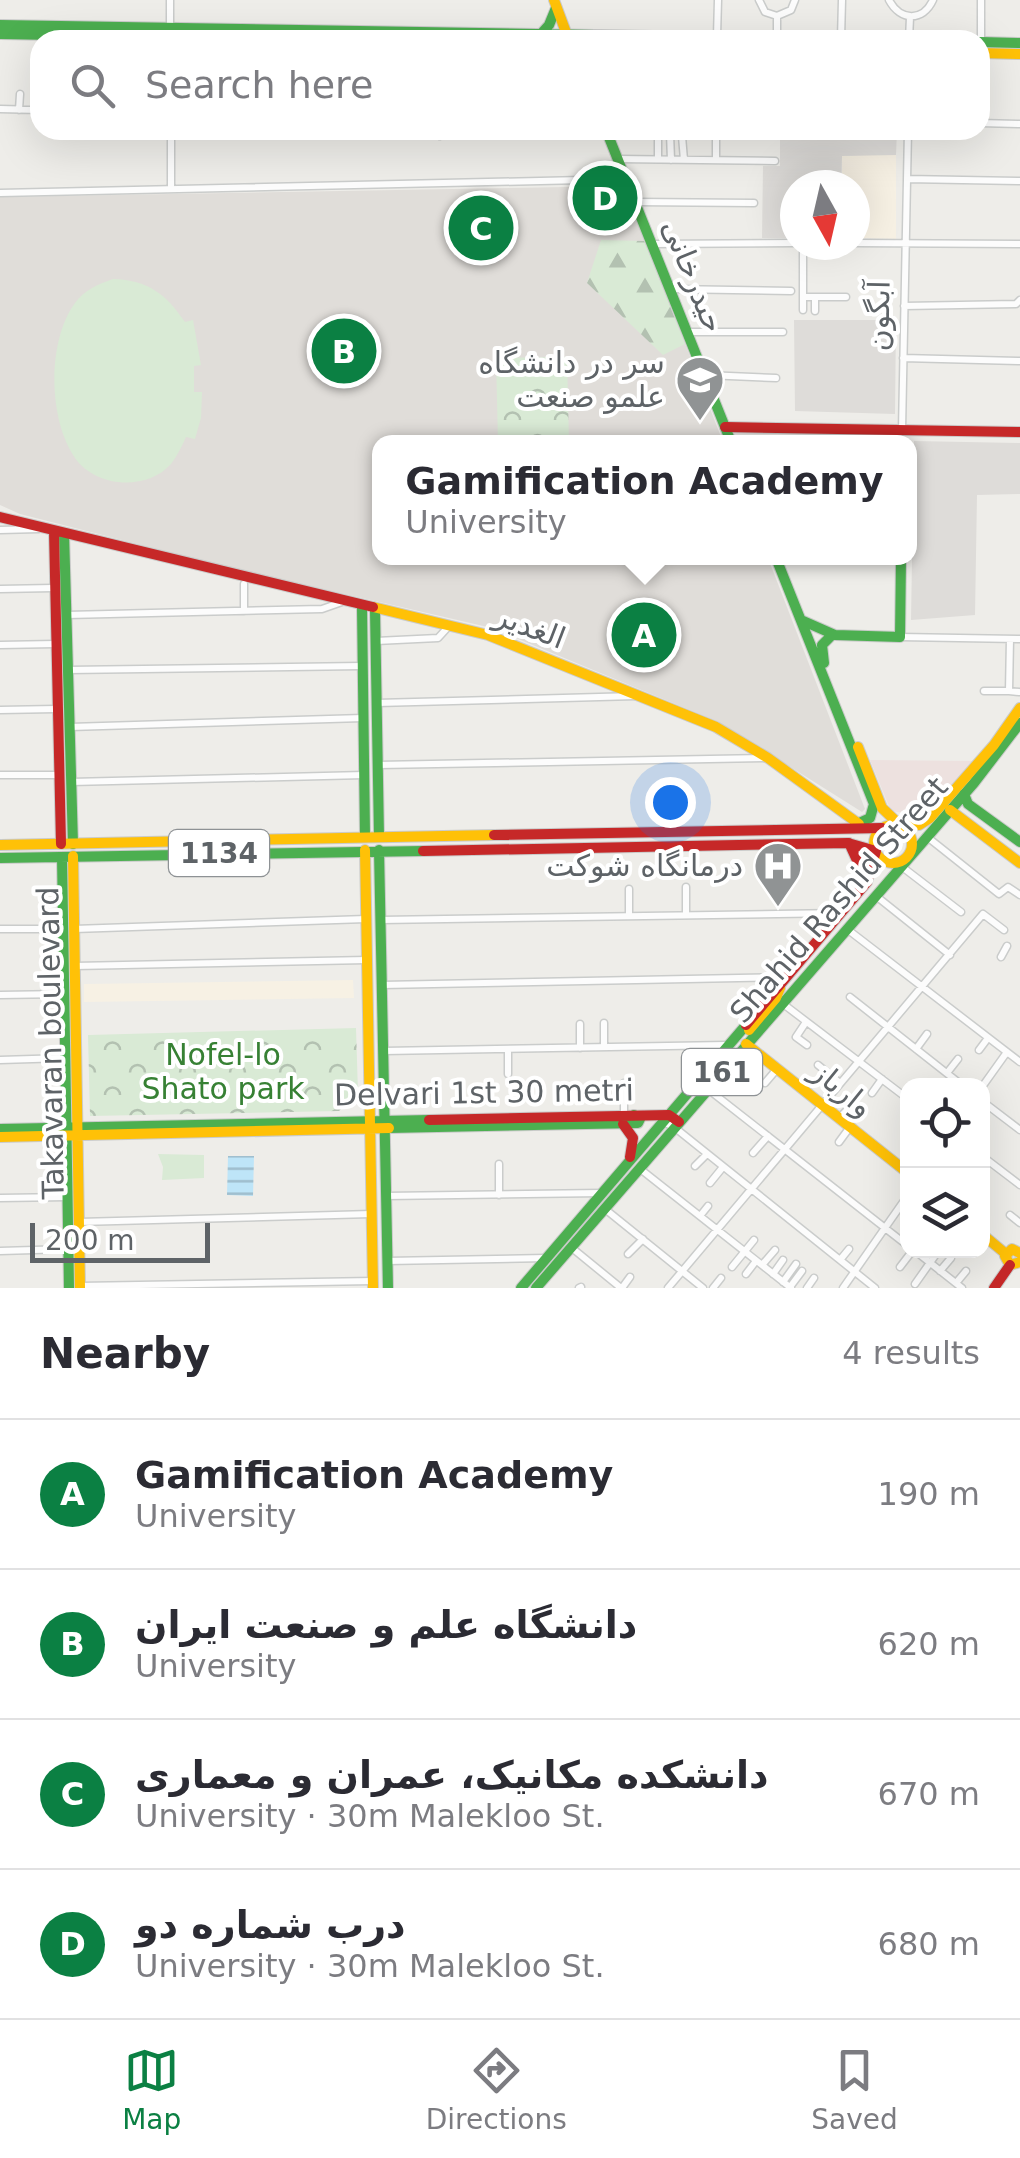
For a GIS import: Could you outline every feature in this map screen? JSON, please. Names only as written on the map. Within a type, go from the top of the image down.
[{"type":"main road","points":[[544,30],[553,19],[555,3]]},
{"type":"main road","points":[[555,3],[565,30]]},
{"type":"main road","points":[[0,26],[76,30]]},
{"type":"main road","points":[[0,34],[30,34]]},
{"type":"main road","points":[[990,42],[1020,43]]},
{"type":"main road","points":[[990,53],[1020,54]]},
{"type":"main road","name":"حیدرخانی","points":[[610,140],[728,435]]},
{"type":"main road","points":[[725,427],[886,430],[896,435]]},
{"type":"main road","points":[[917,437],[1020,432]]},
{"type":"main road","name":"الغدیر","points":[[0,516],[488,636],[716,727],[840,809],[857,827]]},
{"type":"main road","name":"Takavaran boulevard","points":[[54,531],[58,774],[67,850]]},
{"type":"main road","name":"Takavaran boulevard","points":[[54,531],[66,615],[70,782],[64,994],[79,1222],[76,1287]]},
{"type":"main road","points":[[779,565],[874,804],[874,813],[857,827],[857,837],[851,843],[866,882]]},
{"type":"main road","points":[[800,619],[818,632],[832,636],[900,636],[901,565]]},
{"type":"main road","points":[[362,607],[373,1284]]},
{"type":"main road","points":[[375,610],[388,1288]]},
{"type":"main road","points":[[832,636],[822,645],[822,656],[882,808],[901,826],[912,839],[909,856],[891,863],[882,859],[874,841],[882,828],[901,826]]},
{"type":"main road","name":"Shahid Rashid Street","points":[[901,826],[919,825],[930,818],[994,745],[1020,708]]},
{"type":"main road","name":"Shahid Rashid Street","points":[[671,1122],[708,1089],[964,794],[1020,723]]},
{"type":"main road","points":[[964,794],[968,804],[1020,842]]},
{"type":"main road","points":[[836,829],[840,809]]},
{"type":"main road","points":[[950,810],[1020,862]]},
{"type":"main road","name":"1134","points":[[0,858],[67,850],[365,836],[882,828]]},
{"type":"main road","name":"1134","points":[[0,844],[67,850],[379,850],[851,843],[876,851]]},
{"type":"main road","name":"Shahid Rashid Street","points":[[540,1283],[604,1208],[724,1048],[842,913],[866,882],[876,851]]},
{"type":"main road","name":"Takavaran boulevard","points":[[68,929],[74,966],[68,1249],[76,1287]]},
{"type":"main road","points":[[746,1044],[748,1032],[776,998],[784,978]]},
{"type":"main road","name":"وارباز","points":[[746,1044],[903,1168]]},
{"type":"main road","points":[[724,1048],[732,1060]]},
{"type":"main road","name":"Delvari 1st 30 metri","points":[[0,1137],[385,1123],[627,1118],[671,1122]]},
{"type":"main road","name":"Delvari 1st 30 metri","points":[[627,1118],[633,1138],[633,1166]]},
{"type":"main road","name":"Delvari 1st 30 metri","points":[[0,1129],[72,1132]]},
{"type":"main road","name":"Shahid Rashid Street","points":[[521,1288],[603,1193],[633,1166]]},
{"type":"main road","points":[[990,1239],[1017,1257],[994,1288]]},
{"type":"street","points":[[170,0],[170,30]]},
{"type":"street","points":[[717,30],[718,0]]},
{"type":"street","points":[[759,0],[765,12],[777,16],[786,13],[795,0]]},
{"type":"street","points":[[841,30],[842,0]]},
{"type":"street","points":[[889,0],[896,11],[910,17],[924,13],[933,0]]},
{"type":"street","points":[[980,30],[981,0]]},
{"type":"street","points":[[777,16],[777,30]]},
{"type":"street","points":[[909,30],[910,17]]},
{"type":"street","points":[[19,110],[20,94]]},
{"type":"street","points":[[0,110],[30,110]]},
{"type":"street","points":[[990,124],[1020,124]]},
{"type":"street","points":[[171,140],[171,189]]},
{"type":"street","points":[[658,140],[658,160]]},
{"type":"street","points":[[670,140],[671,160]]},
{"type":"street","points":[[682,140],[684,160]]},
{"type":"street","points":[[716,140],[716,160]]},
{"type":"street","name":"آبگون","points":[[902,435],[908,140]]},
{"type":"street","points":[[618,159],[775,161]]},
{"type":"street","points":[[0,193],[626,179]]},
{"type":"street","points":[[907,179],[1020,181]]},
{"type":"street","points":[[635,202],[754,203]]},
{"type":"street","points":[[652,244],[780,243]]},
{"type":"street","points":[[870,243],[1020,244]]},
{"type":"street","points":[[802,310],[804,260]]},
{"type":"street","points":[[670,289],[791,291]]},
{"type":"street","points":[[803,297],[846,297]]},
{"type":"street","points":[[815,297],[815,312]]},
{"type":"street","points":[[904,306],[1016,304],[1020,300]]},
{"type":"street","points":[[688,332],[782,332]]},
{"type":"street","points":[[904,358],[1020,361]]},
{"type":"street","points":[[706,376],[776,378]]},
{"type":"street","points":[[0,530],[54,531]]},
{"type":"street","points":[[244,584],[244,611]]},
{"type":"street","points":[[0,589],[54,588]]},
{"type":"street","points":[[66,615],[322,610],[342,602]]},
{"type":"street","points":[[376,641],[438,638],[449,626]]},
{"type":"street","points":[[900,636],[1020,639]]},
{"type":"street","points":[[1009,692],[1010,639]]},
{"type":"street","points":[[0,644],[55,644]]},
{"type":"street","points":[[67,670],[362,666]]},
{"type":"street","points":[[984,691],[1020,692]]},
{"type":"street","points":[[377,703],[639,696]]},
{"type":"street","points":[[0,710],[56,709]]},
{"type":"street","points":[[69,727],[363,718]]},
{"type":"street","points":[[378,765],[768,758]]},
{"type":"street","points":[[0,775],[58,774]]},
{"type":"street","points":[[70,782],[364,775]]},
{"type":"street","points":[[926,835],[999,894],[1008,887],[1020,896]]},
{"type":"street","points":[[900,866],[961,912]]},
{"type":"street","points":[[686,888],[686,915]]},
{"type":"street","points":[[629,889],[629,916]]},
{"type":"street","points":[[876,896],[950,954]]},
{"type":"street","points":[[381,920],[842,913]]},
{"type":"street","points":[[668,1288],[983,914],[1004,930]]},
{"type":"street","points":[[0,929],[366,919]]},
{"type":"street","points":[[847,929],[1020,1062]]},
{"type":"street","points":[[1001,957],[1007,946]]},
{"type":"street","points":[[74,966],[367,960]]},
{"type":"street","points":[[382,985],[784,978]]},
{"type":"street","points":[[0,995],[64,994]]},
{"type":"street","points":[[850,997],[953,1078]]},
{"type":"street","points":[[782,1003],[900,1093]]},
{"type":"street","points":[[806,1022],[796,1037],[807,1045]]},
{"type":"street","points":[[604,1023],[604,1047]]},
{"type":"street","points":[[580,1024],[580,1048]]},
{"type":"street","points":[[916,1049],[927,1034]]},
{"type":"street","points":[[979,1050],[988,1038]]},
{"type":"street","points":[[384,1051],[724,1048]]},
{"type":"street","points":[[508,1049],[508,1074]]},
{"type":"street","points":[[988,1078],[1006,1052]]},
{"type":"street","points":[[0,1060],[66,1058]]},
{"type":"street","points":[[947,1073],[958,1059]]},
{"type":"street","points":[[818,1065],[840,1083]]},
{"type":"street","points":[[766,1083],[777,1069]]},
{"type":"street","points":[[872,1092],[882,1080]]},
{"type":"street","points":[[624,1083],[627,1118]]},
{"type":"street","points":[[708,1089],[900,1240]]},
{"type":"street","points":[[990,1107],[1020,1130]]},
{"type":"street","points":[[839,1118],[849,1108]]},
{"type":"street","points":[[671,1122],[875,1288]]},
{"type":"street","points":[[839,1142],[850,1127]]},
{"type":"street","points":[[752,1152],[768,1136]]},
{"type":"street","points":[[695,1166],[707,1154]]},
{"type":"street","points":[[990,1162],[1020,1184]]},
{"type":"street","points":[[498,1164],[499,1194]]},
{"type":"street","points":[[633,1166],[788,1286],[799,1268]]},
{"type":"street","points":[[710,1183],[722,1167]]},
{"type":"street","points":[[386,1196],[603,1193]]},
{"type":"street","points":[[0,1198],[68,1197]]},
{"type":"street","points":[[700,1216],[708,1206]]},
{"type":"street","points":[[843,1288],[900,1206]]},
{"type":"street","points":[[604,1208],[704,1288]]},
{"type":"street","points":[[79,1222],[371,1214]]},
{"type":"street","points":[[1010,1215],[1020,1223]]},
{"type":"street","points":[[628,1254],[642,1239]]},
{"type":"street","points":[[732,1267],[754,1240]]},
{"type":"street","points":[[571,1247],[622,1288],[630,1276]]},
{"type":"street","points":[[0,1251],[68,1249]]},
{"type":"street","points":[[840,1260],[849,1249]]},
{"type":"street","points":[[746,1274],[775,1250]]},
{"type":"street","points":[[388,1261],[547,1258]]},
{"type":"street","points":[[900,1267],[906,1258]]},
{"type":"street","points":[[923,1258],[956,1283]]},
{"type":"street","points":[[915,1284],[934,1258]]},
{"type":"street","points":[[940,1271],[950,1258]]},
{"type":"street","points":[[774,1274],[783,1260]]},
{"type":"street","points":[[941,1288],[956,1283],[966,1271]]},
{"type":"street","points":[[713,1288],[721,1278]]},
{"type":"street","points":[[807,1288],[814,1278]]},
{"type":"street","points":[[540,1283],[555,1288]]},
{"type":"street","points":[[76,1287],[373,1284]]},
{"type":"shaded area","points":[[780,140],[897,140],[896,155],[842,156],[842,170],[780,170],[780,238],[762,238],[763,166],[780,166]]},
{"type":"shaded area","points":[[842,155],[896,155],[896,239],[870,238],[870,170],[842,170]]},
{"type":"shaded area","points":[[624,186],[720,435],[372,435],[372,565],[771,565],[865,809],[862,812],[719,722],[492,628],[228,567],[20,514],[0,505],[0,197]]},
{"type":"shaded area","points":[[794,320],[896,320],[895,414],[795,411]]},
{"type":"shaded area","points":[[917,441],[1020,443],[1020,494],[977,495],[975,615],[911,620],[912,565],[917,565]]},
{"type":"shaded area","points":[[870,760],[973,761],[926,813],[918,815],[891,811]]},
{"type":"shaded area","points":[[353,980],[354,998],[84,1002],[84,984]]},
{"type":"green space","points":[[601,240],[644,241],[685,344],[663,355],[587,283]]},
{"type":"green space","points":[[113,279],[146,286],[163,296],[185,322],[193,320],[201,365],[194,366],[194,392],[202,392],[195,439],[186,437],[173,461],[161,473],[136,482],[108,480],[84,468],[66,442],[56,402],[56,358],[66,319],[83,294]]},
{"type":"green space","points":[[567,357],[569,435],[498,435],[496,358]]},
{"type":"green space","name":"Nofel-lo Shato park","points":[[356,1028],[358,1093],[339,1111],[90,1116],[88,1035]]},
{"type":"green space","points":[[158,1154],[204,1155],[204,1178],[162,1180]]},
{"type":"water","points":[[228,1156],[254,1156],[253,1196],[227,1195]]},
{"type":"traffic: fast","points":[[544,30],[556,8]]},
{"type":"traffic: fast","points":[[0,25],[296,30]]},
{"type":"traffic: fast","points":[[0,34],[30,35]]},
{"type":"traffic: fast","points":[[990,42],[1020,43]]},
{"type":"traffic: fast","points":[[610,140],[728,435]]},
{"type":"traffic: fast","points":[[64,533],[73,844]]},
{"type":"traffic: fast","points":[[779,565],[874,804],[870,818],[855,825]]},
{"type":"traffic: fast","points":[[801,620],[835,635],[900,637],[901,565]]},
{"type":"traffic: fast","points":[[362,607],[365,836]]},
{"type":"traffic: fast","points":[[375,610],[379,836]]},
{"type":"traffic: fast","points":[[824,663],[822,645],[831,636]]},
{"type":"traffic: fast","points":[[536,1288],[974,783],[1020,723]]},
{"type":"traffic: fast","points":[[964,794],[968,804],[1020,842]]},
{"type":"traffic: fast","points":[[379,850],[388,1288]]},
{"type":"traffic: fast","points":[[0,858],[423,851]]},
{"type":"traffic: fast","points":[[62,857],[69,1288]]},
{"type":"traffic: fast","points":[[521,1288],[746,1025]]},
{"type":"traffic: fast","points":[[389,1128],[638,1123],[640,1119],[634,1115]]},
{"type":"traffic: fast","points":[[0,1129],[429,1120]]},
{"type":"traffic: slow","points":[[554,0],[565,30]]},
{"type":"traffic: slow","points":[[990,53],[1020,54]]},
{"type":"traffic: slow","points":[[373,607],[488,635],[716,727],[768,758],[859,824]]},
{"type":"traffic: slow","points":[[901,826],[919,825],[930,818],[994,745],[1020,708]]},
{"type":"traffic: slow","points":[[858,747],[882,808],[901,826]]},
{"type":"traffic: slow","points":[[950,810],[1020,863]]},
{"type":"traffic: slow","points":[[893,825],[906,831],[912,844],[906,857],[893,863],[880,857],[874,844],[880,831],[893,825]]},
{"type":"traffic: slow","points":[[0,845],[494,835]]},
{"type":"traffic: slow","points":[[365,850],[373,1288]]},
{"type":"traffic: slow","points":[[73,856],[80,1288]]},
{"type":"traffic: slow","points":[[749,1030],[780,988]]},
{"type":"traffic: slow","points":[[746,1044],[902,1168]]},
{"type":"traffic: slow","points":[[0,1137],[389,1128]]},
{"type":"traffic: slow","points":[[990,1241],[1006,1254]]},
{"type":"traffic: slow","points":[[1020,1253],[1012,1249],[1005,1256],[1010,1265],[1020,1262]]},
{"type":"traffic: jam","points":[[725,427],[1020,432]]},
{"type":"traffic: jam","points":[[0,517],[373,607]]},
{"type":"traffic: jam","points":[[54,531],[61,844]]},
{"type":"traffic: jam","points":[[494,835],[882,828]]},
{"type":"traffic: jam","points":[[423,851],[848,843],[876,851],[867,882],[746,1025]]},
{"type":"traffic: jam","points":[[849,843],[867,882]]},
{"type":"traffic: jam","points":[[429,1120],[669,1115],[679,1122]]},
{"type":"traffic: jam","points":[[623,1124],[633,1138],[630,1157]]},
{"type":"traffic: jam","points":[[994,1288],[1010,1265]]},
{"type":"place","name":"درب شماره دو","points":[[605,198]]},
{"type":"place","name":"دانشکده مکانیک، عمران و معماری","points":[[481,228]]},
{"type":"place","name":"دانشگاه علم و صنعت ایران","points":[[344,351]]},
{"type":"place","name":"سر در دانشگاه علمو صنعت","points":[[700,422]]},
{"type":"place","name":"Gamification Academy","points":[[644,635]]},
{"type":"place","name":"درمانگاه شوکت","points":[[778,908]]}]
